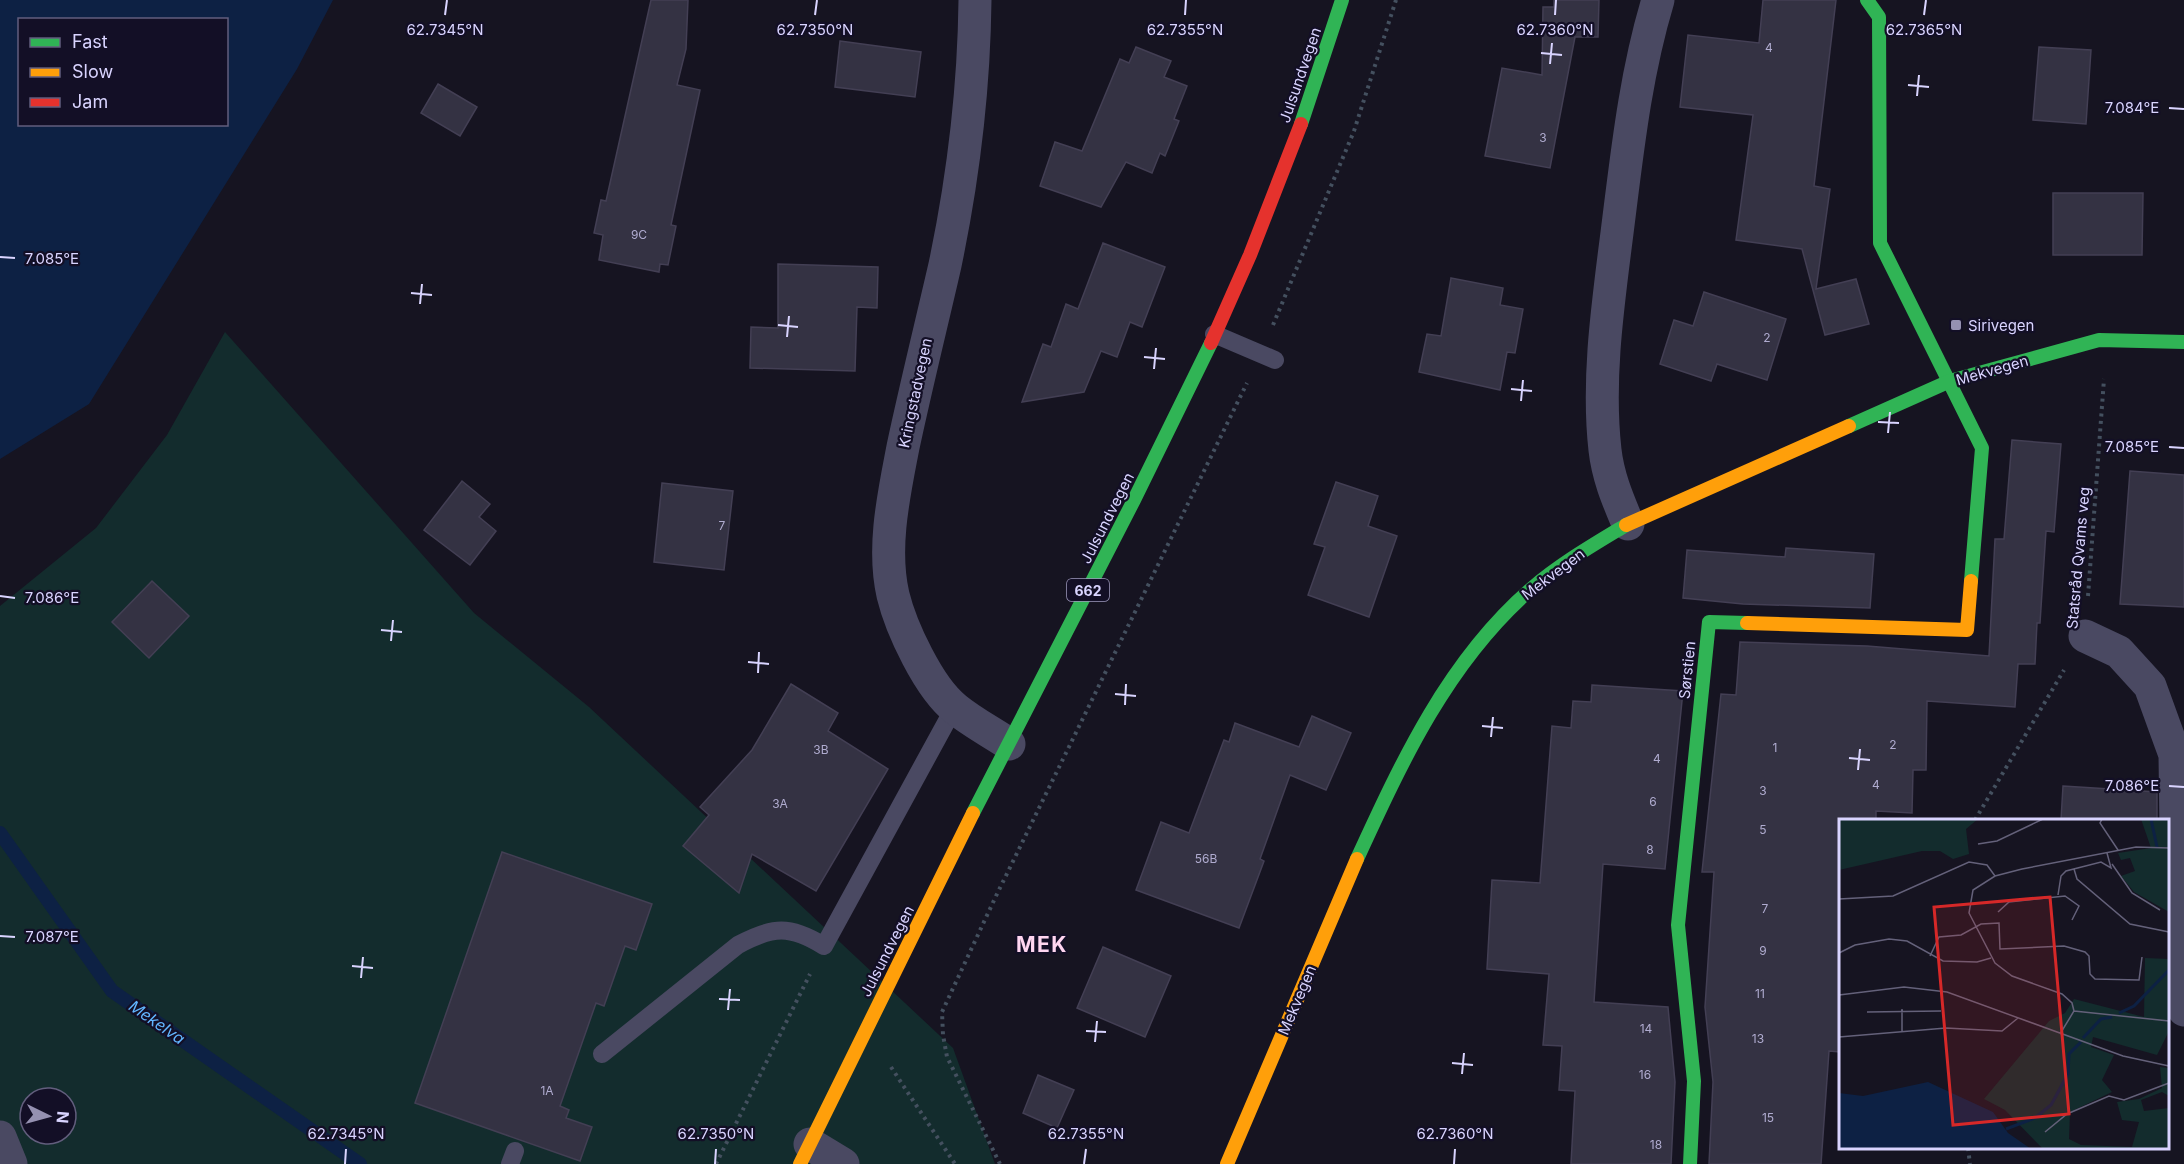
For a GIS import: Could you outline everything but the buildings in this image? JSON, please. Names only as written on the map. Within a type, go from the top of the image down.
[{"type":"street","name":"Kringstadvegen","points":[[975,0],[963,156],[945,262],[909,416],[890,525],[890,566],[893,595],[903,622],[927,671],[954,708],[1009,744]]},
{"type":"street","name":"Julsundvegen","points":[[805,1154],[1009,744],[1168,435],[1273,198],[1328,51],[1342,0]]},
{"type":"street","points":[[1629,524],[1613,486],[1605,451],[1603,374],[1609,301],[1634,102],[1646,42],[1658,0]]},
{"type":"street","points":[[1867,0],[1879,17],[1880,243],[1950,381]]},
{"type":"street","name":"Mekvegen","points":[[1227,1164],[1349,875],[1396,774],[1428,715],[1491,628],[1531,589],[1572,557],[1629,524],[1950,381],[2098,340],[2184,342]]},
{"type":"street","name":"Sørstien","points":[[1690,1164],[1694,1081],[1678,925],[1709,622],[1967,630],[1982,448],[1950,381]]},
{"type":"street","points":[[2085,636],[2119,652],[2150,686],[2175,754],[2178,982],[2184,1010]]},
{"type":"street","points":[[0,1137],[10,1164]]},
{"type":"street","points":[[805,1154],[843,1164]]},
{"type":"lane","points":[[1214,334],[1268,357]]},
{"type":"lane","points":[[602,1054],[738,945],[757,934],[774,930],[789,930],[804,934],[824,946],[954,708]]},
{"type":"path","points":[[1000,1164],[947,1057],[942,1012],[996,896],[1268,357],[1354,131],[1396,0]]},
{"type":"path","name":"Statsråd Qvams veg","points":[[1976,819],[2085,636],[2105,368],[2098,340]]},
{"type":"path","points":[[716,1164],[824,946]]},
{"type":"path","points":[[885,1059],[955,1164]]},
{"type":"path","points":[[1968,1149],[1970,1164]]},
{"type":"green space","points":[[225,332],[474,613],[589,707],[953,1048],[995,1164],[0,1164],[0,606],[96,528],[167,435]]},
{"type":"water","points":[[0,0],[333,0],[297,69],[89,404],[0,459]]},
{"type":"waterway","name":"Mekelva","points":[[0,833],[112,991],[360,1164]]},
{"type":"traffic: fast","points":[[1301,124],[1342,0]]},
{"type":"traffic: fast","points":[[1867,0],[1879,17],[1880,243],[1982,448],[1971,581]]},
{"type":"traffic: fast","points":[[1849,426],[1950,381],[2099,340],[2184,342]]},
{"type":"traffic: fast","points":[[973,813],[1134,500],[1211,343]]},
{"type":"traffic: fast","points":[[1357,859],[1410,749],[1451,680],[1475,648],[1502,617],[1553,571],[1626,525]]},
{"type":"traffic: fast","points":[[1690,1164],[1694,1081],[1678,925],[1709,622],[1747,623]]},
{"type":"traffic: slow","points":[[1626,525],[1849,426]]},
{"type":"traffic: slow","points":[[1747,623],[1967,630],[1971,581]]},
{"type":"traffic: slow","points":[[800,1164],[973,813]]},
{"type":"traffic: slow","points":[[1227,1164],[1357,859]]},
{"type":"traffic: jam","points":[[1211,343],[1250,255],[1301,124]]},
{"type":"place","name":"Sirivegen","points":[[1956,325]]},
{"type":"district","name":"MEK","points":[[1042,944]]}]
